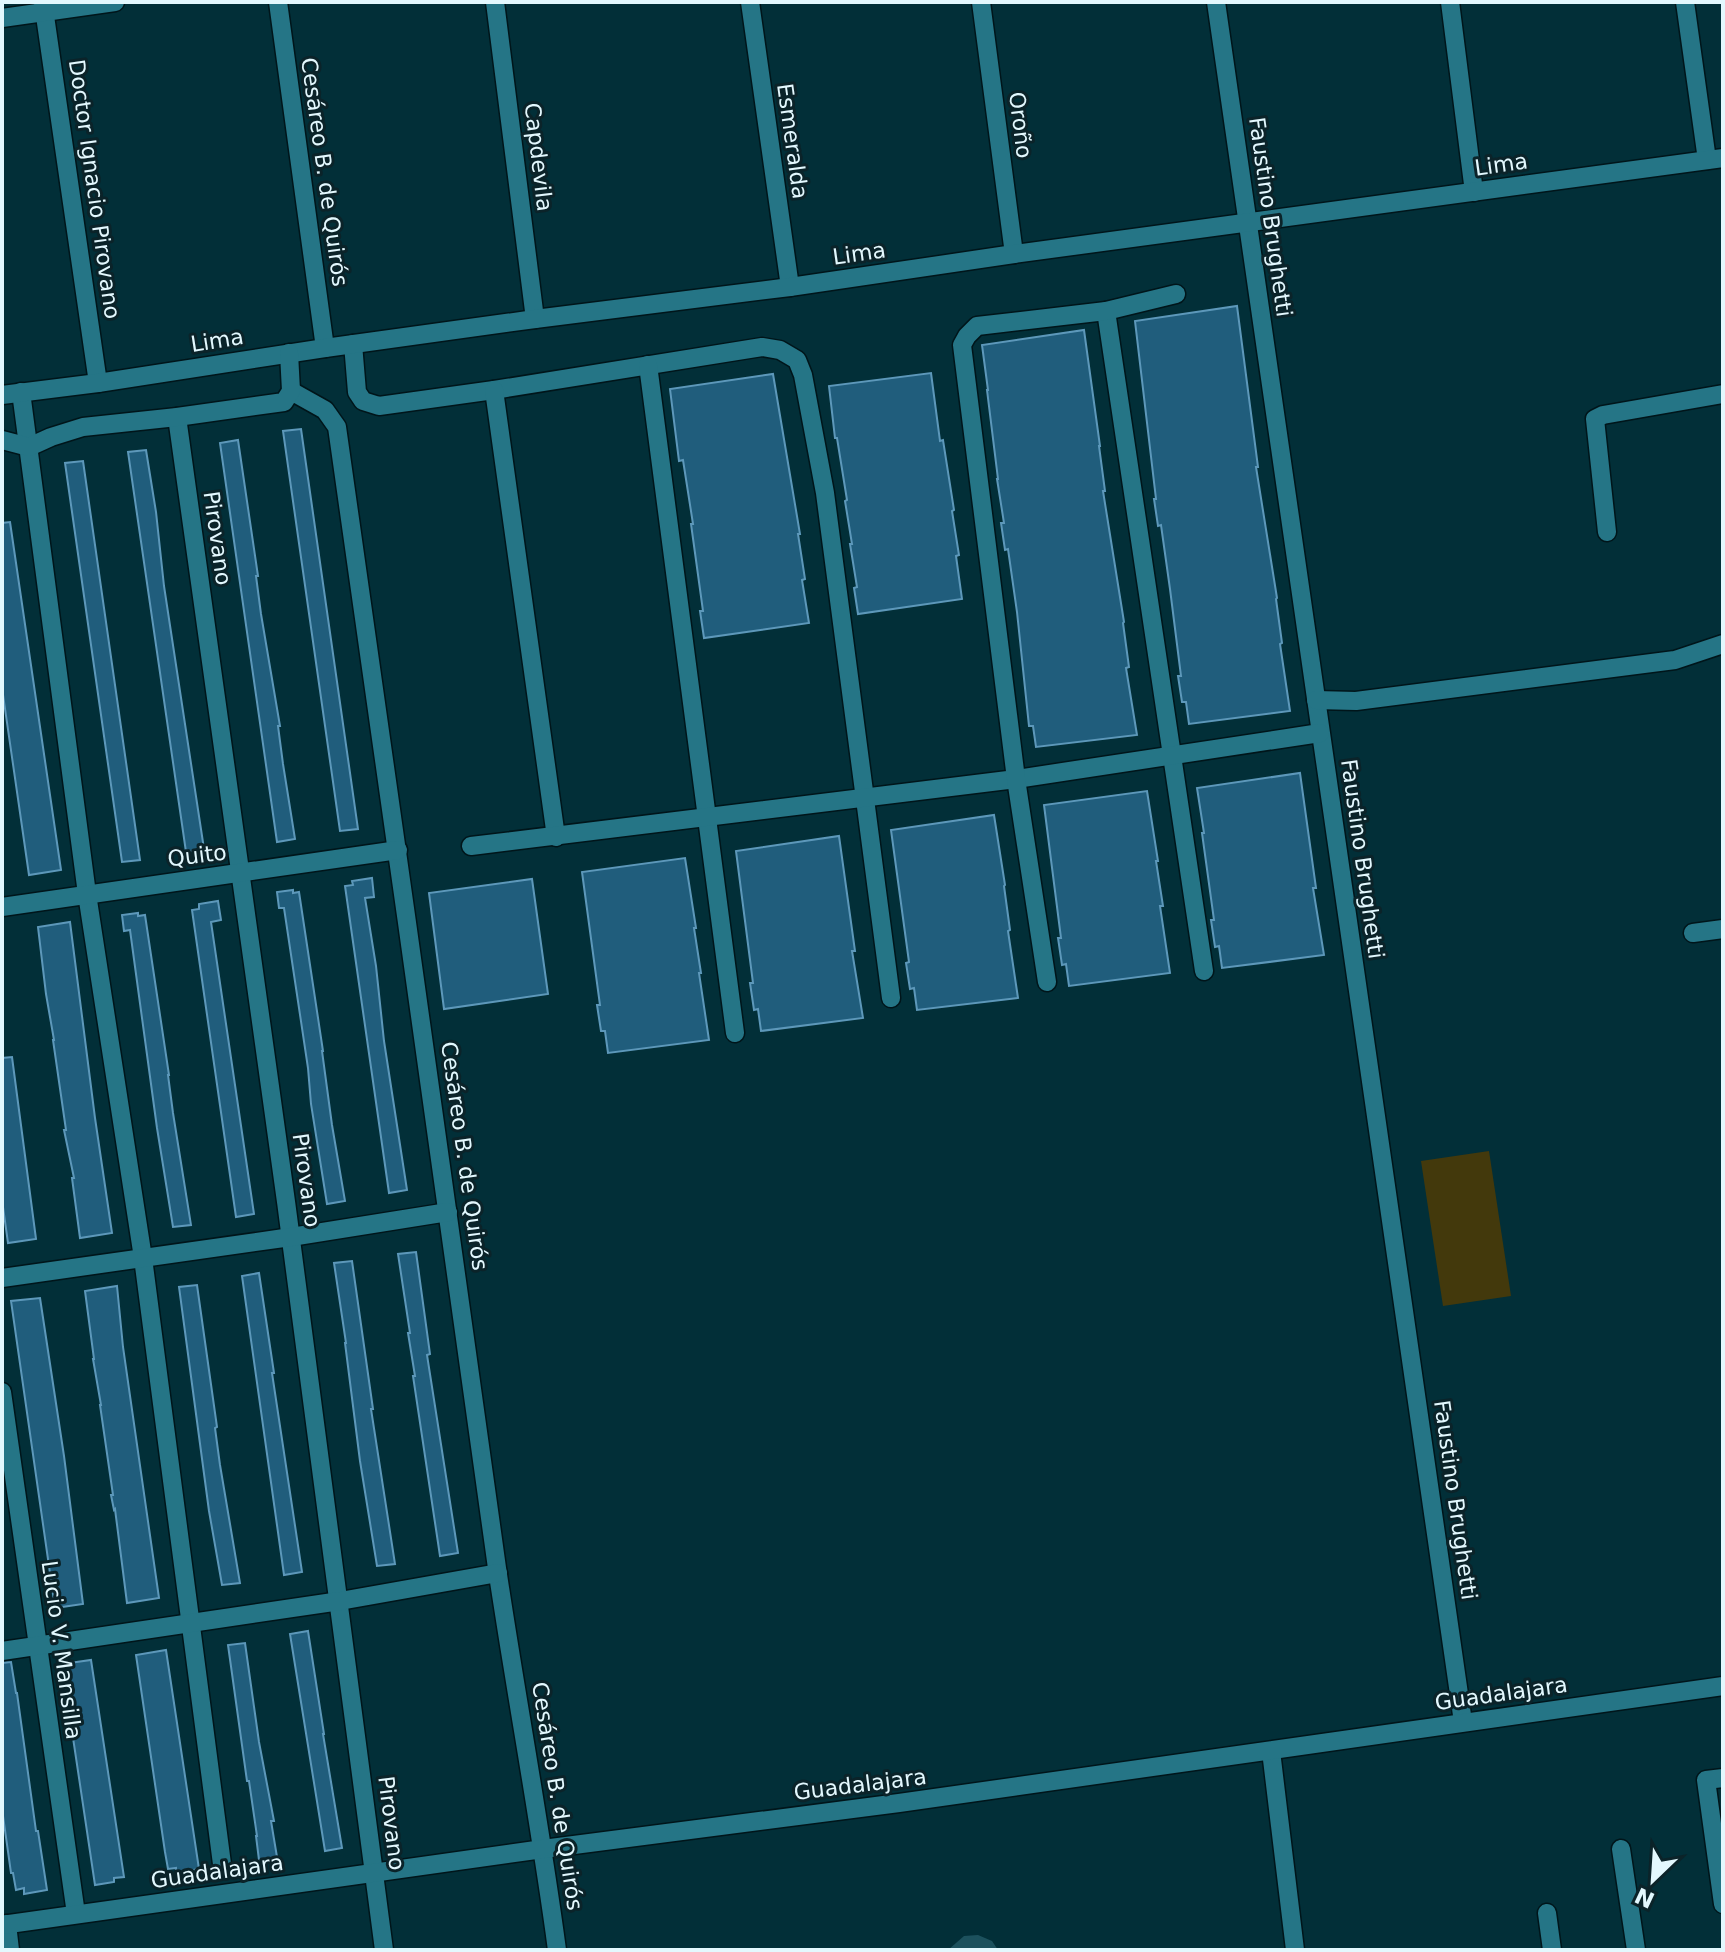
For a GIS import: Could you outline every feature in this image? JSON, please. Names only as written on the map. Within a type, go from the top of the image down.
[{"type":"street","points":[[2,18],[44,8],[115,2]]},
{"type":"street","name":"Cesáreo B. de Quirós","points":[[278,2],[325,348]]},
{"type":"street","name":"Capdevila","points":[[495,2],[535,319]]},
{"type":"street","name":"Esmeralda","points":[[750,2],[790,287]]},
{"type":"street","name":"Oroño","points":[[981,2],[1014,254]]},
{"type":"street","name":"Faustino Brughetti","points":[[1216,2],[1463,1722]]},
{"type":"street","points":[[1450,2],[1474,192]]},
{"type":"street","points":[[1685,2],[1719,159]]},
{"type":"street","name":"Doctor Ignacio Pirovano","points":[[44,8],[98,383]]},
{"type":"street","name":"Lima","points":[[2,395],[353,344],[1719,159]]},
{"type":"street","points":[[1047,982],[1016,779],[962,345],[977,326],[1106,311],[1176,294]]},
{"type":"street","points":[[1106,311],[1204,971]]},
{"type":"street","points":[[353,344],[357,392],[363,401],[379,406],[762,347],[780,350],[797,360],[803,375],[825,493],[891,998]]},
{"type":"street","points":[[2,440],[29,447],[83,427],[284,402],[291,391],[289,353]]},
{"type":"street","points":[[648,365],[735,1033]]},
{"type":"street","points":[[494,390],[556,837]]},
{"type":"street","name":"Cesáreo B. de Quirós","points":[[291,391],[325,410],[337,427],[498,1573],[557,1950]]},
{"type":"street","points":[[21,392],[87,894],[143,1258],[222,1864]]},
{"type":"street","points":[[1607,532],[1595,419],[1723,394]]},
{"type":"street","name":"Pirovano","points":[[177,417],[242,873],[384,1950]]},
{"type":"street","points":[[1316,700],[1356,701],[1675,660],[1723,644]]},
{"type":"street","points":[[471,846],[1016,779],[1320,733]]},
{"type":"street","name":"Quito","points":[[2,907],[398,850]]},
{"type":"street","points":[[1693,933],[1723,929]]},
{"type":"street","points":[[2,1278],[448,1212]]},
{"type":"street","name":"Lucio V. Mansilla","points":[[2,1392],[76,1914]]},
{"type":"street","points":[[2,1651],[340,1601],[498,1573]]},
{"type":"street","name":"Guadalajara","points":[[4,1924],[899,1803],[1723,1686]]},
{"type":"street","points":[[1271,1751],[1295,1950]]},
{"type":"street","points":[[1723,1778],[1706,1780],[1723,1904]]},
{"type":"street","points":[[1621,1849],[1636,1950]]},
{"type":"street","points":[[1547,1913],[1552,1950]]},
{"type":"street","points":[[4,1924],[10,1950]]},
{"type":"shaded area","points":[[1489,1151],[1511,1296],[1443,1306],[1421,1161]]},
{"type":"water","points":[[978,1935],[992,1941],[998,1950],[948,1950],[964,1936]]},
{"type":"building","points":[[1237,306],[1290,711],[1189,724],[1186,702],[1182,702],[1170,589],[1154,499],[1135,321]]},
{"type":"building","points":[[1084,330],[1137,735],[1036,747],[1033,726],[1029,726],[1017,612],[1001,523],[1004,523],[982,345]]},
{"type":"building","points":[[931,373],[954,510],[962,599],[858,614],[847,500],[829,386]]},
{"type":"building","points":[[773,374],[800,534],[805,579],[802,580],[809,623],[704,638],[693,524],[683,460],[679,461],[670,389]]},
{"type":"building","points":[[301,429],[358,829],[340,831],[283,431]]},
{"type":"building","points":[[238,440],[295,839],[277,842],[220,443]]},
{"type":"building","points":[[146,450],[204,849],[186,852],[128,452]]},
{"type":"building","points":[[83,461],[140,860],[122,862],[65,463]]},
{"type":"building","points":[[10,522],[61,870],[29,875],[2,688],[2,523]]},
{"type":"building","points":[[1300,773],[1324,955],[1222,968],[1211,920],[1214,920],[1197,788]]},
{"type":"building","points":[[1147,791],[1170,973],[1069,986],[1058,938],[1061,938],[1044,805]]},
{"type":"building","points":[[994,815],[1018,998],[917,1010],[906,963],[909,962],[891,830]]},
{"type":"building","points":[[839,836],[863,1018],[761,1031],[750,983],[753,983],[736,851]]},
{"type":"building","points":[[685,858],[709,1040],[608,1053],[597,1005],[600,1005],[582,872]]},
{"type":"building","points":[[372,878],[374,897],[365,898],[407,1190],[389,1193],[345,886],[353,885],[352,881]]},
{"type":"building","points":[[532,879],[548,994],[444,1009],[429,893]]},
{"type":"building","points":[[293,890],[293,893],[299,892],[345,1201],[327,1204],[284,908],[279,908],[277,892]]},
{"type":"building","points":[[218,901],[221,920],[211,922],[254,1214],[236,1217],[192,910],[199,909],[199,904]]},
{"type":"building","points":[[138,913],[138,916],[145,915],[191,1225],[173,1227],[130,930],[124,931],[122,915]]},
{"type":"building","points":[[70,922],[112,1233],[80,1238],[38,927]]},
{"type":"building","points":[[12,1057],[36,1239],[8,1243],[2,1200],[2,1058]]},
{"type":"building","points":[[416,1252],[430,1354],[427,1355],[458,1553],[440,1556],[398,1254]]},
{"type":"building","points":[[352,1261],[395,1564],[377,1566],[360,1461],[334,1263]]},
{"type":"building","points":[[259,1273],[302,1572],[284,1575],[242,1276]]},
{"type":"building","points":[[197,1285],[220,1465],[240,1583],[222,1585],[209,1511],[179,1287]]},
{"type":"building","points":[[117,1286],[159,1598],[127,1603],[85,1291]]},
{"type":"building","points":[[40,1298],[83,1604],[55,1608],[11,1301]]},
{"type":"building","points":[[308,1631],[342,1848],[325,1851],[290,1634]]},
{"type":"building","points":[[245,1643],[277,1857],[259,1860],[228,1645]]},
{"type":"building","points":[[166,1650],[199,1869],[176,1873],[176,1868],[168,1869],[136,1655]]},
{"type":"building","points":[[91,1660],[124,1877],[95,1885],[62,1664]]},
{"type":"building","points":[[11,1662],[47,1890],[24,1894],[24,1888],[16,1890],[11,1873],[2,1809],[2,1663]]}]
